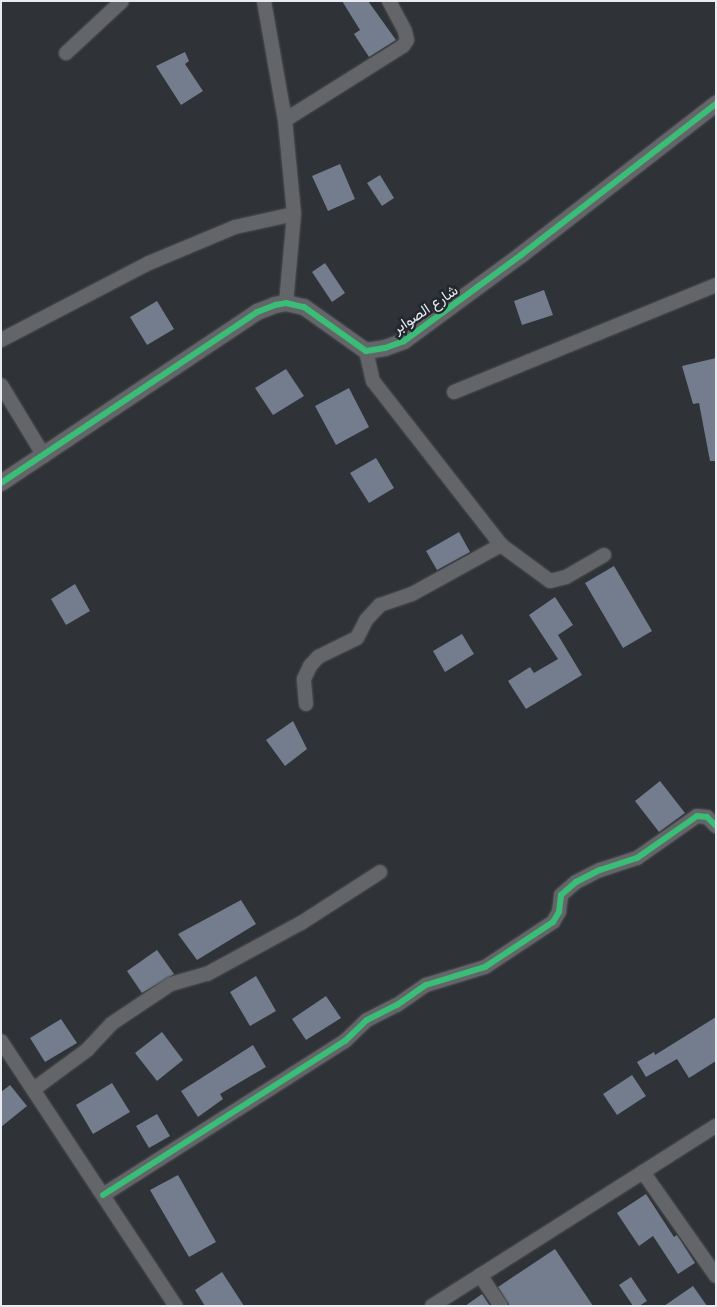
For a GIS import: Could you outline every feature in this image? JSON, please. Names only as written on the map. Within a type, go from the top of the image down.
[{"type":"street","points":[[66,53],[122,1]]},
{"type":"street","points":[[264,1],[285,120],[294,214],[286,303]]},
{"type":"street","points":[[285,120],[404,46],[407,40],[405,31],[389,1]]},
{"type":"street","name":"شارع الصوابر","points":[[366,351],[385,348],[404,341],[427,327],[716,104]]},
{"type":"street","points":[[1,340],[149,263],[235,227],[294,214]]},
{"type":"street","points":[[454,392],[716,284]]},
{"type":"street","points":[[1,483],[257,312],[286,303],[317,314],[366,351],[374,381],[501,545],[550,581],[566,577],[604,555]]},
{"type":"street","points":[[1,385],[44,456]]},
{"type":"street","points":[[306,704],[304,679],[310,666],[318,657],[357,638],[366,620],[380,605],[412,594],[501,545]]},
{"type":"street","points":[[103,1195],[345,1041],[367,1020],[397,1005],[426,985],[477,971],[553,922],[559,912],[561,895],[576,882],[600,870],[637,858],[697,816],[707,817],[716,826]]},
{"type":"street","points":[[34,1089],[87,1050],[111,1024],[172,984],[207,974],[301,922],[380,872]]},
{"type":"street","points":[[2,1045],[34,1089],[176,1306]]},
{"type":"street","points":[[432,1306],[716,1126]]},
{"type":"street","points":[[643,1172],[716,1276]]},
{"type":"street","points":[[480,1275],[501,1306]]},
{"type":"building","points":[[342,1],[368,1],[396,40],[369,57],[354,34],[360,30]]},
{"type":"building","points":[[185,52],[189,61],[185,64],[203,91],[181,105],[156,66]]},
{"type":"building","points":[[340,164],[355,199],[328,211],[312,176]]},
{"type":"building","points":[[380,175],[394,198],[382,206],[367,183]]},
{"type":"building","points":[[325,263],[345,293],[332,302],[312,272]]},
{"type":"building","points":[[544,290],[553,315],[522,325],[514,301]]},
{"type":"building","points":[[157,301],[174,329],[147,345],[130,317]]},
{"type":"building","points":[[716,358],[716,461],[710,461],[699,403],[693,404],[682,366]]},
{"type":"building","points":[[286,369],[304,396],[273,415],[255,388]]},
{"type":"building","points":[[349,388],[369,427],[336,445],[315,406]]},
{"type":"building","points":[[376,458],[394,488],[369,503],[350,473]]},
{"type":"building","points":[[459,532],[470,552],[437,570],[426,551]]},
{"type":"building","points":[[614,566],[652,631],[623,648],[585,583]]},
{"type":"building","points":[[75,584],[90,611],[66,625],[51,599]]},
{"type":"building","points":[[555,597],[573,625],[558,635],[582,675],[526,709],[508,681],[530,667],[534,673],[558,659],[529,615]]},
{"type":"building","points":[[462,634],[474,654],[445,672],[433,651]]},
{"type":"building","points":[[293,721],[307,749],[285,766],[266,740]]},
{"type":"building","points":[[660,781],[685,813],[659,832],[635,801]]},
{"type":"building","points":[[241,900],[256,924],[197,960],[178,934]]},
{"type":"building","points":[[157,950],[174,974],[142,993],[127,971]]},
{"type":"building","points":[[256,976],[276,1011],[250,1026],[230,992]]},
{"type":"building","points":[[326,996],[341,1018],[306,1040],[292,1019]]},
{"type":"building","points":[[716,1017],[716,1061],[689,1078],[677,1059],[646,1077],[637,1062],[654,1052],[655,1055]]},
{"type":"building","points":[[61,1019],[77,1043],[45,1062],[30,1038]]},
{"type":"building","points":[[162,1032],[183,1060],[157,1081],[135,1053]]},
{"type":"building","points":[[253,1045],[266,1067],[220,1094],[223,1099],[198,1117],[181,1091]]},
{"type":"building","points":[[632,1075],[646,1096],[617,1115],[603,1094]]},
{"type":"building","points":[[112,1083],[130,1112],[93,1134],[76,1105]]},
{"type":"building","points":[[10,1085],[27,1106],[1,1127],[1,1092]]},
{"type":"building","points":[[157,1114],[170,1136],[149,1148],[136,1126]]},
{"type":"building","points":[[178,1175],[216,1242],[189,1257],[150,1190]]},
{"type":"building","points":[[646,1194],[674,1237],[677,1235],[695,1263],[678,1274],[653,1236],[639,1246],[617,1213]]},
{"type":"building","points":[[555,1249],[593,1306],[510,1306],[498,1287]]},
{"type":"building","points":[[222,1272],[244,1306],[205,1306],[195,1290]]},
{"type":"building","points":[[631,1277],[647,1301],[639,1306],[633,1306],[619,1285]]},
{"type":"building","points":[[693,1286],[707,1306],[664,1306]]},
{"type":"building","points":[[482,1294],[490,1306],[465,1306]]},
{"type":"cycle path","points":[[1,483],[257,312],[275,305],[286,303],[304,307],[366,351],[385,348],[404,341],[521,255],[716,104]]},
{"type":"cycle path","points":[[103,1195],[345,1041],[367,1020],[397,1005],[426,985],[485,967],[553,922],[559,912],[561,895],[576,882],[600,870],[637,858],[697,816],[707,817],[716,826]]}]
